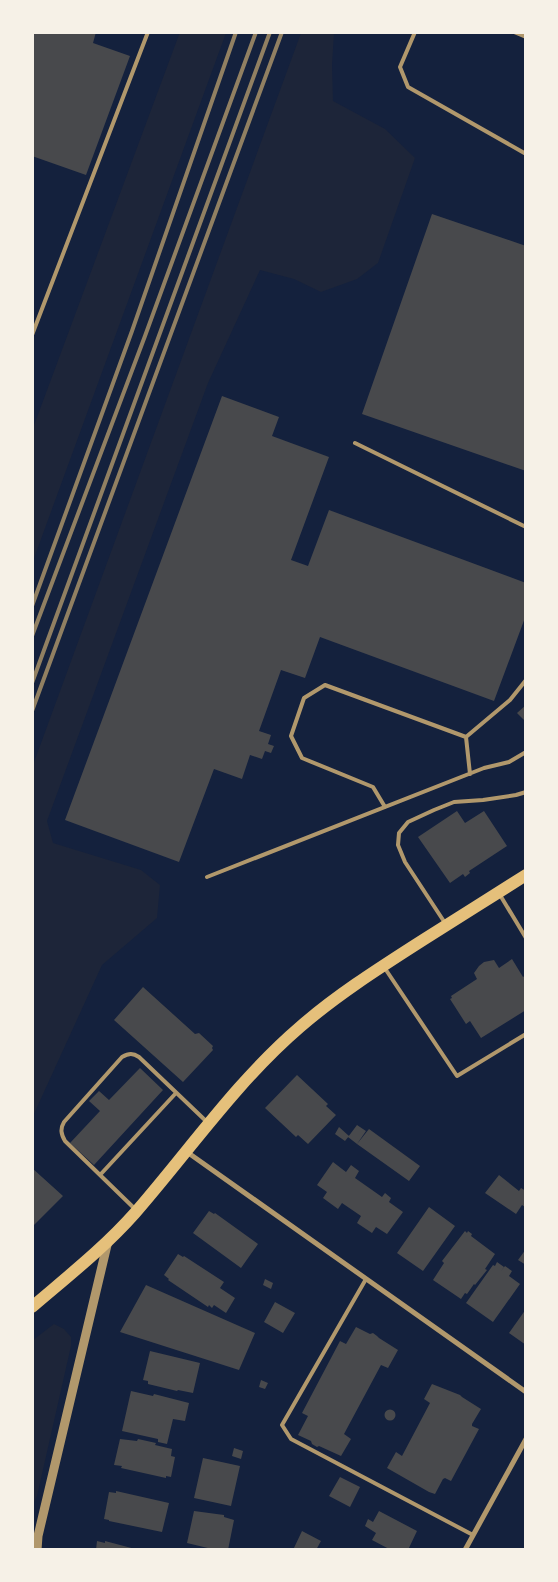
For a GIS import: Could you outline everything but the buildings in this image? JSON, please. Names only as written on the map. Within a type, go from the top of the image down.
[{"type":"main road","points":[[32,1307],[108,1241],[137,1211],[271,1053],[300,1026],[383,965],[526,875]]},
{"type":"street","points":[[186,1152],[526,1392]]},
{"type":"street","points":[[37,1550],[38,1536],[108,1241]]},
{"type":"street","points":[[465,1550],[526,1439]]},
{"type":"lane","points":[[32,335],[148,32]]},
{"type":"lane","points":[[415,32],[400,67],[408,87],[526,154]]},
{"type":"lane","points":[[514,32],[526,37]]},
{"type":"lane","points":[[355,443],[526,526]]},
{"type":"lane","points":[[466,737],[510,700],[526,680]]},
{"type":"lane","points":[[385,807],[372,787],[302,758],[291,736],[304,698],[325,685],[466,737]]},
{"type":"lane","points":[[466,737],[470,774]]},
{"type":"lane","points":[[207,877],[484,768],[509,762],[526,752]]},
{"type":"lane","points":[[447,925],[405,862],[398,845],[399,833],[408,822],[454,802],[483,800],[526,792]]},
{"type":"lane","points":[[499,892],[526,938]]},
{"type":"lane","points":[[383,965],[457,1076],[526,1034]]},
{"type":"lane","points":[[137,1211],[65,1141],[61,1134],[61,1127],[64,1122],[122,1057],[134,1054],[140,1057],[209,1124]]},
{"type":"lane","points":[[100,1175],[176,1093]]},
{"type":"lane","points":[[366,1279],[282,1425],[291,1439],[473,1535]]},
{"type":"shaded area","points":[[180,32],[226,33],[33,561],[33,428]]},
{"type":"shaded area","points":[[301,33],[334,33],[332,65],[333,101],[385,129],[415,158],[378,263],[357,279],[321,292],[294,279],[260,270],[208,383],[47,821],[53,843],[141,870],[160,885],[157,918],[102,965],[33,1116],[33,765]]},
{"type":"shaded area","points":[[54,1324],[64,1329],[71,1337],[71,1346],[37,1496],[33,1504],[33,1340]]},
{"type":"railway","points":[[32,606],[132,331],[236,32]]},
{"type":"railway","points":[[32,636],[145,336],[256,32]]},
{"type":"railway","points":[[32,683],[270,32]]},
{"type":"railway","points":[[32,711],[282,32]]}]
